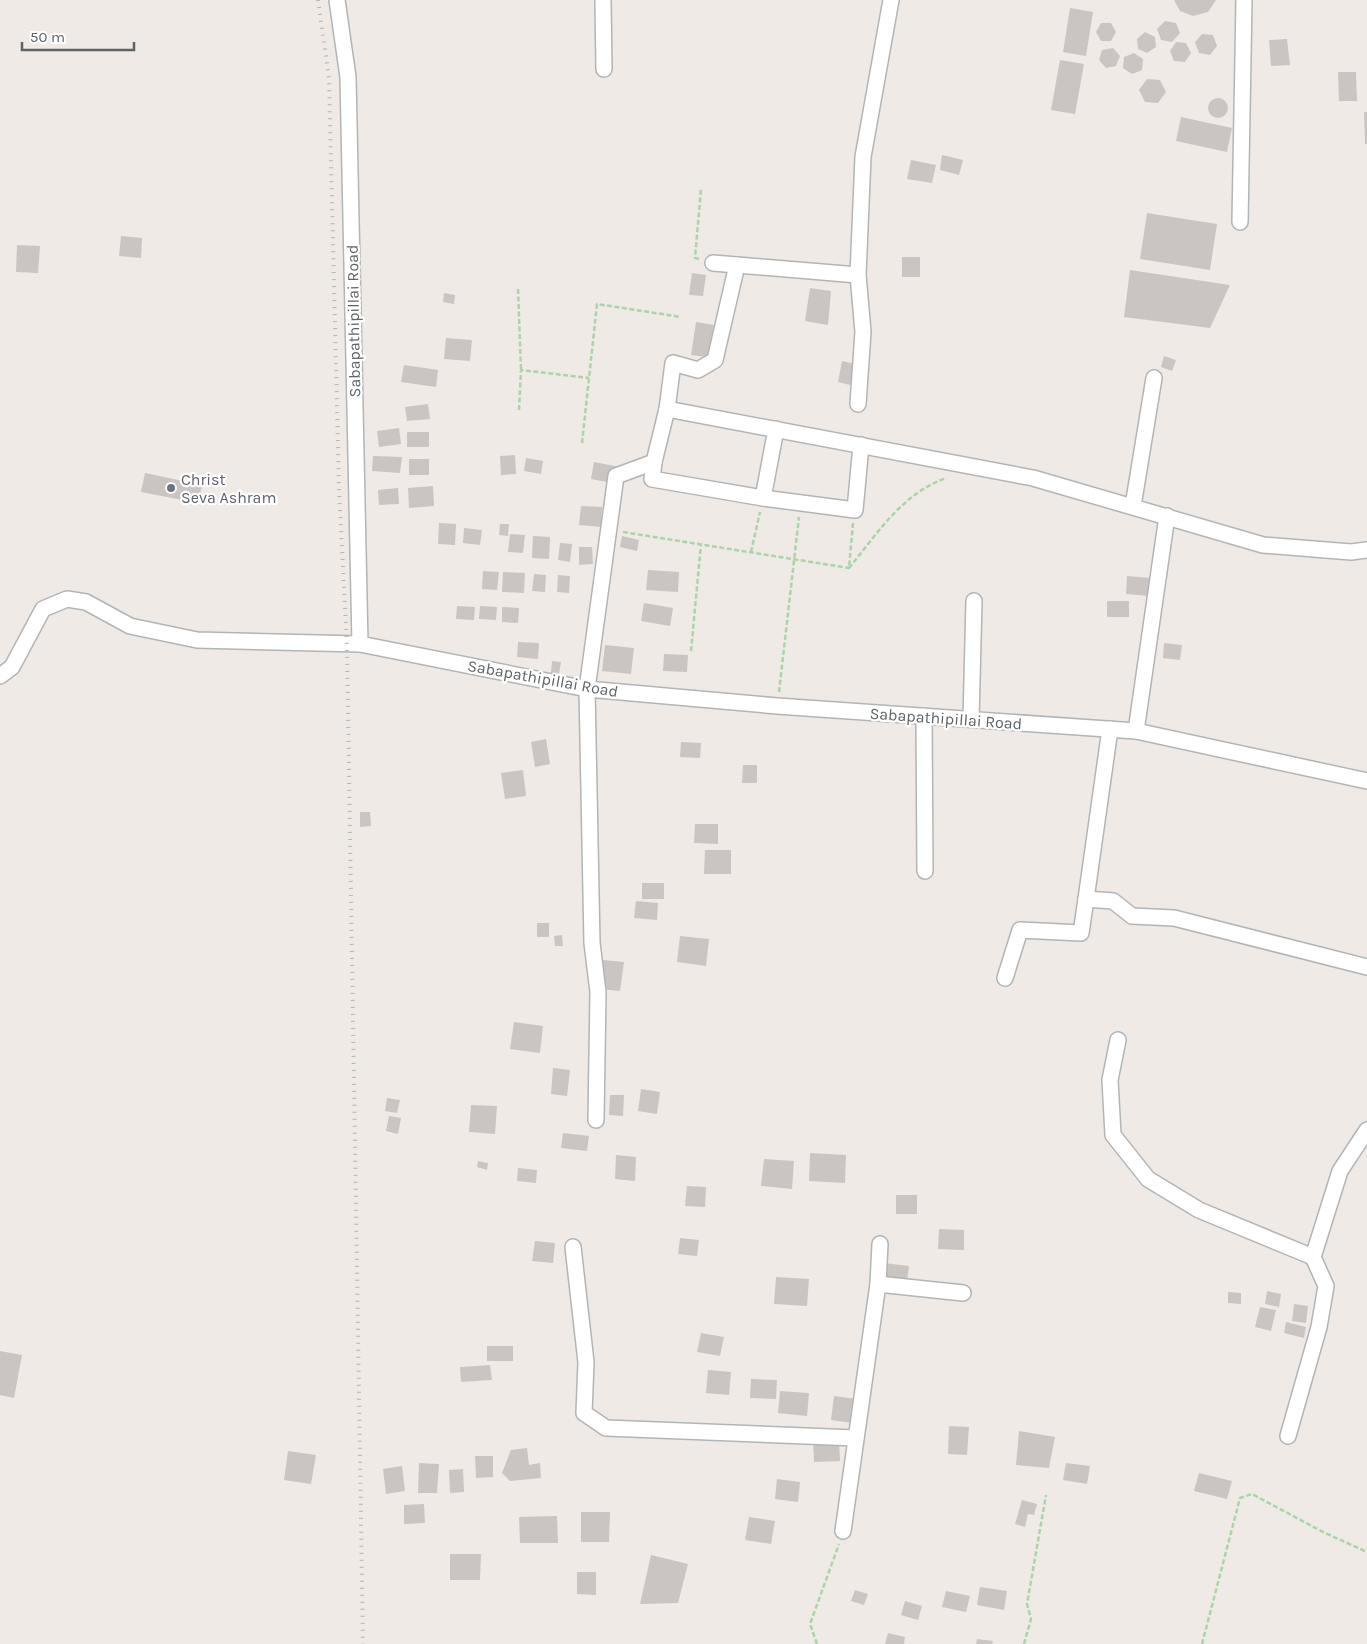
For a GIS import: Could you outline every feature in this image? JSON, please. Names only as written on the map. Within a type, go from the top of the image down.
[{"type":"street","name":"Sabapathipillai Road","points":[[337,0],[348,77],[360,644],[587,689],[777,706],[1136,731],[1367,781]]},
{"type":"street","points":[[603,0],[604,69]]},
{"type":"street","points":[[858,404],[864,332],[858,275],[863,157],[892,0]]},
{"type":"street","points":[[1240,222],[1244,0]]},
{"type":"street","points":[[713,263],[858,275]]},
{"type":"street","points":[[737,265],[715,360],[698,370],[673,363],[667,409],[654,462],[652,479],[763,498],[854,510],[861,445]]},
{"type":"street","points":[[1133,506],[1154,378]]},
{"type":"street","points":[[667,409],[1033,478],[1264,545],[1351,552],[1367,550]]},
{"type":"street","points":[[763,498],[776,429]]},
{"type":"street","points":[[596,1120],[598,992],[592,943],[587,689],[616,476],[654,462]]},
{"type":"street","points":[[1136,731],[1167,516]]},
{"type":"street","points":[[0,676],[12,667],[43,609],[67,599],[86,602],[130,626],[197,640],[360,644]]},
{"type":"street","points":[[971,719],[974,601]]},
{"type":"street","points":[[924,716],[925,871]]},
{"type":"street","points":[[1005,978],[1020,930],[1081,933],[1110,729]]},
{"type":"street","points":[[1086,899],[1113,902],[1132,916],[1174,918],[1367,966]]},
{"type":"street","points":[[1118,1040],[1110,1080],[1113,1135],[1148,1179],[1199,1210],[1313,1257]]},
{"type":"street","points":[[1288,1436],[1319,1327],[1326,1286],[1313,1257],[1340,1170],[1367,1130]]},
{"type":"street","points":[[843,1531],[878,1284],[880,1244]]},
{"type":"street","points":[[573,1247],[586,1362],[584,1413],[606,1428],[856,1438]]},
{"type":"street","points":[[878,1284],[962,1293]]},
{"type":"path","points":[[701,189],[695,258],[713,263]]},
{"type":"path","points":[[518,289],[521,370],[519,410]]},
{"type":"path","points":[[582,443],[597,304],[681,317]]},
{"type":"path","points":[[521,370],[589,378]]},
{"type":"path","points":[[849,568],[896,510],[932,482],[951,476]]},
{"type":"path","points":[[751,552],[763,498]]},
{"type":"path","points":[[777,706],[800,503]]},
{"type":"path","points":[[849,568],[854,510]]},
{"type":"path","points":[[609,530],[849,568]]},
{"type":"path","points":[[691,651],[701,544]]},
{"type":"path","points":[[1202,1644],[1240,1498],[1252,1494],[1323,1532],[1367,1552]]},
{"type":"path","points":[[1024,1644],[1031,1619],[1027,1604],[1046,1496]]},
{"type":"path","points":[[817,1644],[810,1624],[843,1531]]},
{"type":"building","points":[[1174,0],[1216,0],[1208,12],[1193,16],[1180,11]]},
{"type":"building","points":[[1070,8],[1093,12],[1086,56],[1063,52]]},
{"type":"building","points":[[1165,21],[1176,23],[1180,33],[1172,42],[1161,40],[1157,29]]},
{"type":"building","points":[[1101,23],[1111,23],[1116,32],[1111,41],[1101,41],[1096,32]]},
{"type":"building","points":[[1145,32],[1155,37],[1156,47],[1147,53],[1138,49],[1137,39]]},
{"type":"building","points":[[1202,34],[1213,35],[1217,46],[1210,55],[1199,53],[1195,42]]},
{"type":"building","points":[[1287,39],[1290,65],[1271,66],[1269,40]]},
{"type":"building","points":[[1176,42],[1186,43],[1191,53],[1185,62],[1174,61],[1170,51]]},
{"type":"building","points":[[1113,48],[1120,56],[1116,66],[1106,68],[1099,60],[1102,50]]},
{"type":"building","points":[[1134,53],[1143,59],[1142,70],[1132,74],[1123,68],[1124,57]]},
{"type":"building","points":[[1060,60],[1084,64],[1075,114],[1051,110]]},
{"type":"building","points":[[1338,72],[1356,72],[1357,101],[1339,101]]},
{"type":"building","points":[[1147,79],[1160,80],[1166,92],[1158,103],[1145,102],[1139,90]]},
{"type":"building","points":[[1218,98],[1225,101],[1228,108],[1225,115],[1218,118],[1211,115],[1208,108],[1211,101]]},
{"type":"building","points":[[1364,112],[1367,112],[1367,144],[1365,144]]},
{"type":"building","points":[[1181,117],[1232,128],[1227,152],[1176,141]]},
{"type":"building","points":[[942,155],[963,160],[959,175],[940,170]]},
{"type":"building","points":[[911,160],[936,165],[932,183],[907,179]]},
{"type":"building","points":[[1147,213],[1217,224],[1210,270],[1140,259]]},
{"type":"building","points":[[121,236],[142,238],[141,258],[119,256]]},
{"type":"building","points":[[17,245],[40,246],[38,273],[16,272]]},
{"type":"building","points":[[902,257],[920,257],[920,277],[902,277]]},
{"type":"building","points":[[1130,270],[1230,285],[1210,328],[1124,317]]},
{"type":"building","points":[[692,273],[706,275],[703,296],[689,295]]},
{"type":"building","points":[[810,288],[831,291],[828,325],[805,321]]},
{"type":"building","points":[[444,293],[455,295],[454,304],[443,302]]},
{"type":"building","points":[[696,322],[714,325],[708,357],[691,355]]},
{"type":"building","points":[[446,338],[472,340],[470,361],[444,359]]},
{"type":"building","points":[[1164,356],[1176,360],[1172,371],[1161,367]]},
{"type":"building","points":[[842,361],[855,364],[850,385],[838,382]]},
{"type":"building","points":[[404,365],[438,370],[436,387],[401,382]]},
{"type":"building","points":[[428,404],[430,419],[407,421],[405,407]]},
{"type":"building","points":[[399,428],[401,444],[379,447],[377,431]]},
{"type":"building","points":[[407,432],[429,432],[429,447],[407,447]]},
{"type":"building","points":[[515,455],[516,474],[501,475],[500,456]]},
{"type":"building","points":[[373,456],[402,457],[400,473],[372,471]]},
{"type":"building","points":[[526,458],[543,461],[541,474],[524,471]]},
{"type":"building","points":[[409,459],[429,459],[429,475],[409,475]]},
{"type":"building","points":[[594,462],[615,466],[612,483],[591,479]]},
{"type":"building","name":"Christ Seva Ashram","points":[[145,473],[202,485],[198,503],[141,492]]},
{"type":"building","points":[[433,486],[434,506],[409,508],[408,488]]},
{"type":"building","points":[[398,488],[399,504],[379,505],[378,490]]},
{"type":"building","points":[[581,506],[602,507],[601,527],[579,525]]},
{"type":"building","points":[[439,523],[456,524],[455,545],[438,544]]},
{"type":"building","points":[[500,524],[509,524],[508,536],[499,535]]},
{"type":"building","points":[[464,528],[482,530],[480,545],[463,543]]},
{"type":"building","points":[[510,534],[525,535],[523,553],[508,552]]},
{"type":"building","points":[[533,536],[550,537],[549,559],[532,558]]},
{"type":"building","points":[[622,536],[639,540],[637,551],[620,547]]},
{"type":"building","points":[[560,543],[572,544],[570,562],[558,560]]},
{"type":"building","points":[[579,547],[592,547],[593,564],[579,565]]},
{"type":"building","points":[[648,570],[679,572],[678,592],[646,590]]},
{"type":"building","points":[[483,571],[499,572],[497,590],[482,589]]},
{"type":"building","points":[[503,572],[525,573],[524,593],[502,592]]},
{"type":"building","points":[[534,574],[546,575],[545,592],[532,591]]},
{"type":"building","points":[[558,575],[570,576],[569,593],[557,592]]},
{"type":"building","points":[[1127,576],[1151,578],[1149,596],[1126,594]]},
{"type":"building","points":[[1107,601],[1129,601],[1129,617],[1107,617]]},
{"type":"building","points":[[644,603],[673,608],[670,626],[641,621]]},
{"type":"building","points":[[457,606],[475,607],[474,620],[456,619]]},
{"type":"building","points":[[480,606],[497,607],[496,620],[479,619]]},
{"type":"building","points":[[502,607],[519,608],[518,623],[502,622]]},
{"type":"building","points":[[518,642],[539,643],[538,659],[517,657]]},
{"type":"building","points":[[1164,643],[1182,645],[1180,660],[1163,658]]},
{"type":"building","points":[[605,645],[634,648],[631,674],[602,671]]},
{"type":"building","points":[[664,654],[688,655],[687,672],[663,671]]},
{"type":"building","points":[[552,661],[561,662],[559,674],[551,673]]},
{"type":"building","points":[[546,739],[550,764],[535,767],[531,742]]},
{"type":"building","points":[[681,742],[701,743],[700,758],[680,757]]},
{"type":"building","points":[[743,765],[757,765],[757,783],[742,783]]},
{"type":"building","points":[[523,770],[526,796],[505,799],[501,773]]},
{"type":"building","points":[[360,812],[370,812],[371,826],[360,827]]},
{"type":"building","points":[[695,824],[718,824],[718,844],[694,843]]},
{"type":"building","points":[[705,850],[731,850],[731,874],[704,874]]},
{"type":"building","points":[[642,883],[664,883],[664,899],[642,899]]},
{"type":"building","points":[[636,901],[658,903],[657,920],[634,918]]},
{"type":"building","points":[[537,923],[549,923],[549,937],[537,937]]},
{"type":"building","points":[[562,935],[563,946],[555,946],[554,936]]},
{"type":"building","points":[[680,936],[709,939],[706,966],[677,962]]},
{"type":"building","points":[[603,960],[624,962],[620,991],[599,989]]},
{"type":"building","points":[[514,1022],[543,1026],[540,1053],[510,1049]]},
{"type":"building","points":[[553,1068],[570,1070],[567,1096],[551,1094]]},
{"type":"building","points":[[641,1089],[660,1092],[657,1114],[638,1111]]},
{"type":"building","points":[[610,1095],[624,1095],[623,1116],[609,1115]]},
{"type":"building","points":[[387,1098],[400,1100],[397,1113],[385,1111]]},
{"type":"building","points":[[471,1105],[497,1106],[495,1134],[469,1132]]},
{"type":"building","points":[[389,1116],[401,1118],[398,1134],[386,1131]]},
{"type":"building","points":[[563,1133],[589,1136],[587,1151],[561,1148]]},
{"type":"building","points":[[810,1153],[846,1155],[845,1183],[809,1181]]},
{"type":"building","points":[[616,1155],[636,1157],[635,1181],[615,1179]]},
{"type":"building","points":[[764,1159],[794,1161],[792,1189],[761,1186]]},
{"type":"building","points":[[478,1161],[488,1163],[487,1170],[477,1167]]},
{"type":"building","points":[[518,1168],[537,1170],[536,1183],[517,1181]]},
{"type":"building","points":[[687,1186],[706,1187],[705,1207],[685,1206]]},
{"type":"building","points":[[896,1195],[917,1195],[917,1214],[896,1214]]},
{"type":"building","points":[[939,1229],[964,1230],[964,1250],[938,1249]]},
{"type":"building","points":[[680,1238],[699,1240],[697,1256],[678,1254]]},
{"type":"building","points":[[535,1241],[555,1243],[553,1263],[532,1261]]},
{"type":"building","points":[[884,1263],[909,1266],[907,1281],[882,1278]]},
{"type":"building","points":[[776,1277],[809,1279],[807,1306],[774,1304]]},
{"type":"building","points":[[1267,1291],[1281,1294],[1279,1307],[1265,1304]]},
{"type":"building","points":[[1228,1292],[1241,1293],[1241,1304],[1228,1303]]},
{"type":"building","points":[[1294,1304],[1308,1306],[1306,1323],[1292,1321]]},
{"type":"building","points":[[1260,1307],[1276,1310],[1271,1331],[1255,1327]]},
{"type":"building","points":[[1286,1322],[1306,1327],[1304,1338],[1284,1333]]},
{"type":"building","points":[[701,1333],[724,1337],[720,1356],[697,1352]]},
{"type":"building","points":[[487,1346],[513,1346],[513,1361],[487,1361]]},
{"type":"building","points":[[0,1351],[22,1355],[14,1398],[0,1395]]},
{"type":"building","points":[[490,1365],[492,1380],[461,1382],[460,1367]]},
{"type":"building","points":[[708,1370],[731,1372],[729,1395],[706,1393]]},
{"type":"building","points":[[751,1379],[777,1380],[776,1399],[750,1398]]},
{"type":"building","points":[[780,1391],[809,1393],[807,1416],[778,1413]]},
{"type":"building","points":[[834,1396],[856,1399],[852,1423],[831,1420]]},
{"type":"building","points":[[949,1426],[969,1427],[967,1455],[948,1454]]},
{"type":"building","points":[[1019,1431],[1055,1437],[1049,1468],[1016,1465]]},
{"type":"building","points":[[839,1440],[840,1461],[814,1462],[813,1441]]},
{"type":"building","points":[[527,1448],[529,1465],[540,1463],[541,1478],[510,1481],[502,1473],[511,1450]]},
{"type":"building","points":[[288,1451],[316,1455],[311,1484],[284,1480]]},
{"type":"building","points":[[475,1456],[493,1456],[493,1477],[476,1478]]},
{"type":"building","points":[[419,1463],[439,1464],[437,1493],[418,1493]]},
{"type":"building","points":[[1066,1463],[1090,1466],[1087,1484],[1063,1480]]},
{"type":"building","points":[[402,1466],[405,1491],[386,1494],[383,1469]]},
{"type":"building","points":[[463,1469],[464,1492],[450,1493],[449,1470]]},
{"type":"building","points":[[1199,1473],[1232,1481],[1227,1499],[1194,1491]]},
{"type":"building","points":[[777,1479],[800,1482],[798,1502],[775,1499]]},
{"type":"building","points":[[1022,1500],[1037,1504],[1034,1515],[1028,1514],[1025,1527],[1015,1524]]},
{"type":"building","points":[[424,1504],[425,1523],[404,1524],[404,1505]]},
{"type":"building","points":[[581,1512],[610,1512],[609,1542],[581,1542]]},
{"type":"building","points":[[557,1516],[558,1543],[520,1543],[519,1517]]},
{"type":"building","points":[[749,1517],[775,1521],[771,1544],[745,1540]]},
{"type":"building","points":[[450,1554],[481,1554],[480,1580],[450,1580]]},
{"type":"building","points":[[651,1555],[688,1564],[678,1603],[640,1604]]},
{"type":"building","points":[[577,1572],[596,1572],[596,1595],[577,1594]]},
{"type":"building","points":[[980,1587],[1007,1591],[1004,1610],[977,1605]]},
{"type":"building","points":[[855,1590],[868,1594],[864,1605],[851,1601]]},
{"type":"building","points":[[946,1591],[970,1596],[966,1612],[942,1607]]},
{"type":"building","points":[[905,1601],[922,1606],[918,1620],[901,1615]]},
{"type":"building","points":[[888,1633],[905,1637],[904,1644],[885,1644]]},
{"type":"building","points":[[977,1639],[993,1641],[992,1644],[976,1644]]},
{"type":"railway","points":[[318,0],[329,78],[339,490],[347,645],[363,1644]]},
{"type":"place","name":"Christ Seva Ashram","points":[[171,488]]}]
